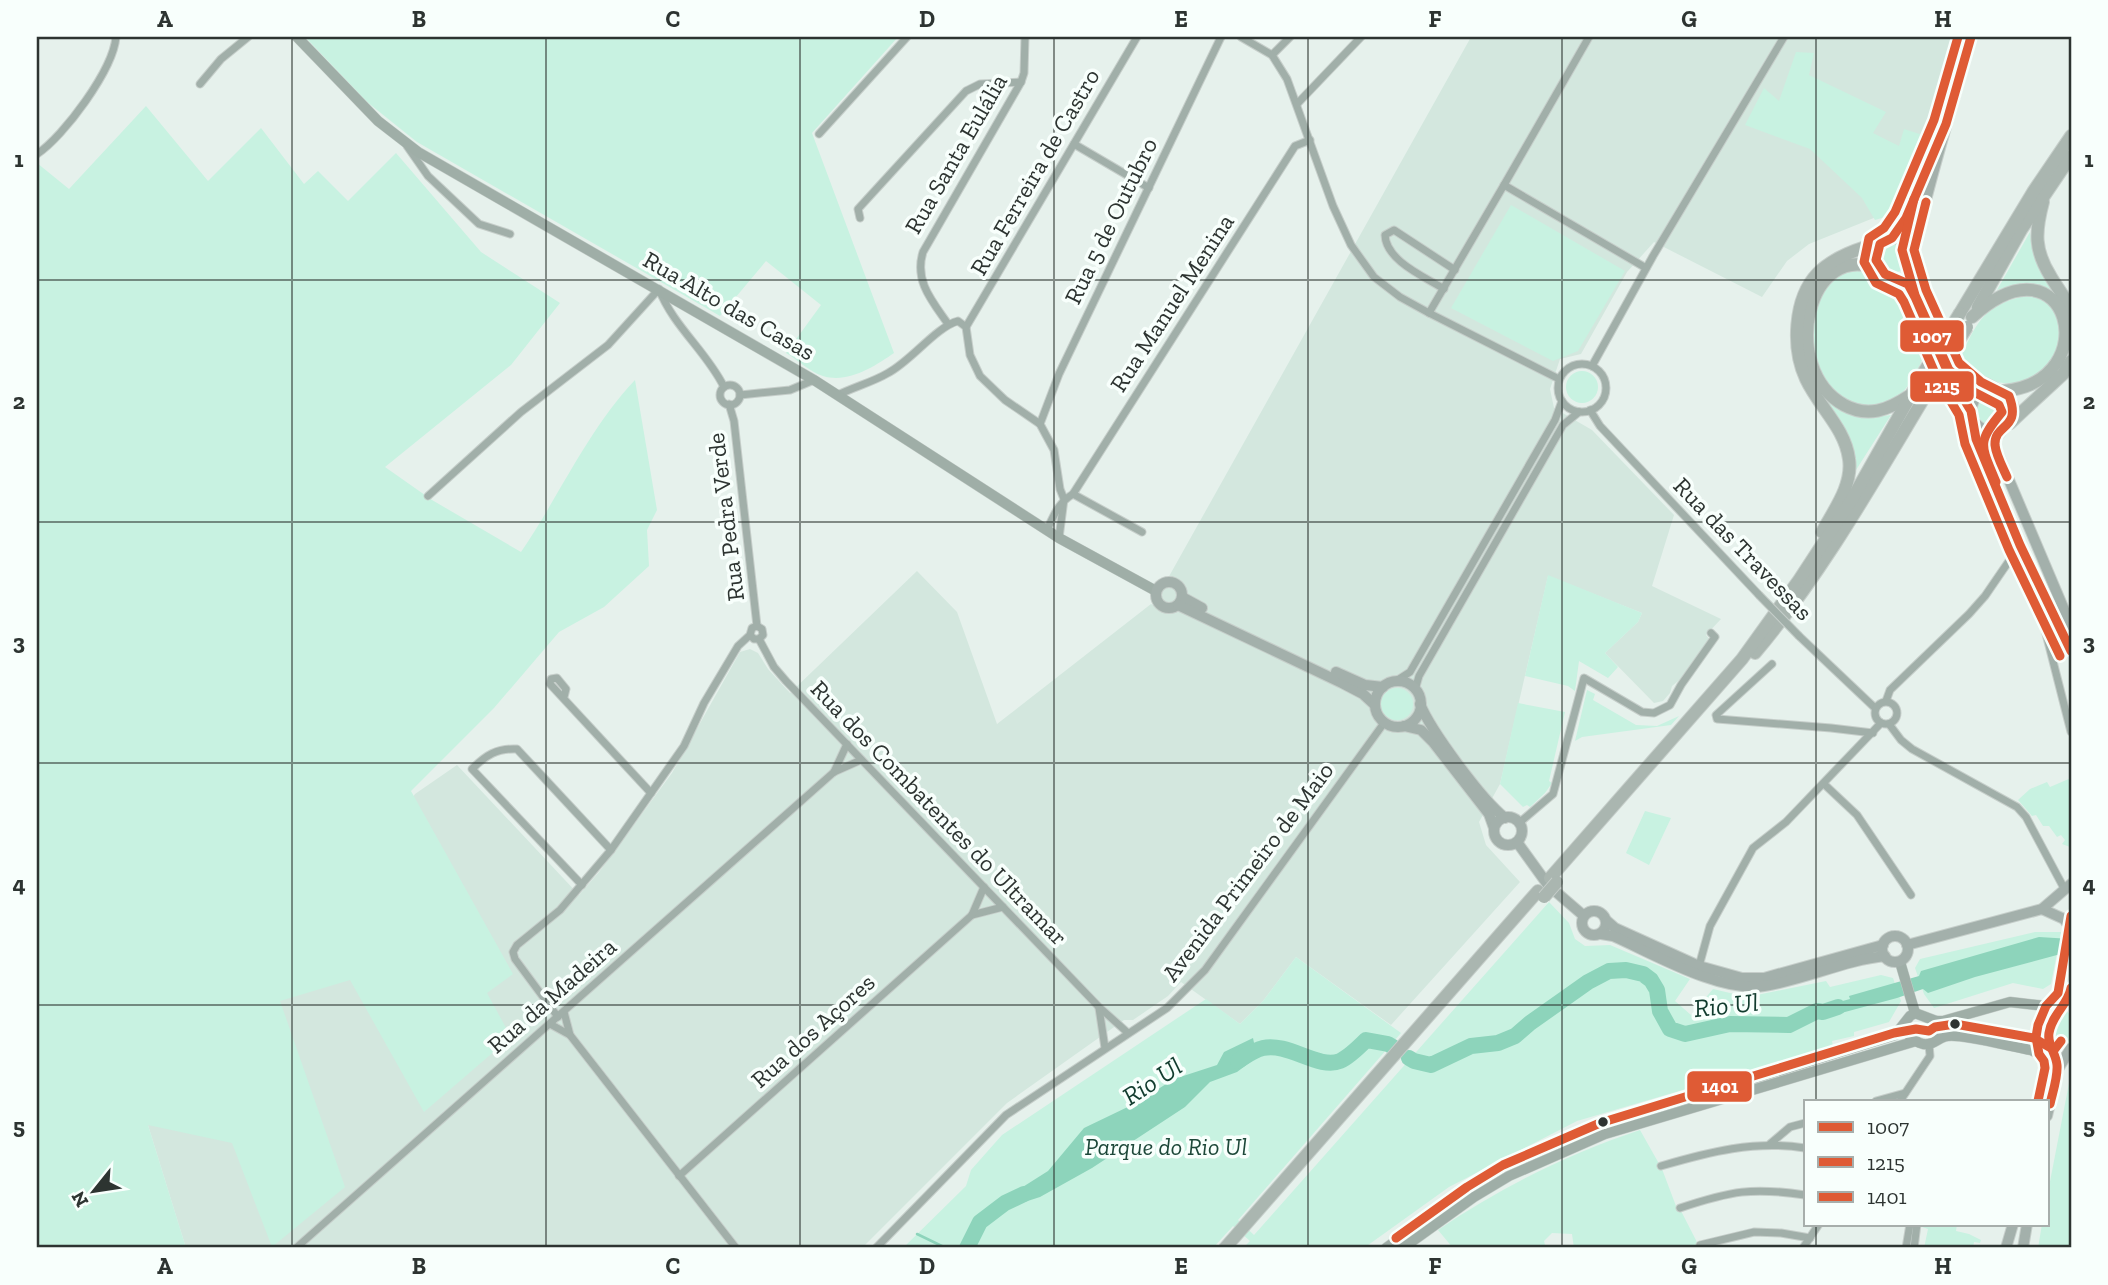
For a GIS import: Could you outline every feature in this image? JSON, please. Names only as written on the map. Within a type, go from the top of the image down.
[{"type":"highway","points":[[1225,1248],[1741,670],[1803,594],[1930,388],[2033,192],[2071,136]]},
{"type":"highway","points":[[1554,880],[1733,671],[1799,580],[1852,499],[1924,372],[1966,319],[2071,156]]},
{"type":"highway","points":[[2044,196],[2036,233],[2039,253],[2071,311]]},
{"type":"highway","points":[[1784,599],[1839,502],[1850,471],[1846,444],[1805,377],[1797,347],[1797,322],[1806,292],[1817,274],[1835,260],[1886,241]]},
{"type":"highway","points":[[1880,270],[1860,263],[1840,269],[1825,281],[1815,296],[1807,323],[1807,345],[1821,387],[1833,399],[1848,407],[1862,412],[1880,412],[1912,394]]},
{"type":"highway","points":[[1966,319],[2002,295],[2026,289],[2048,295],[2064,315],[2068,328],[2067,343],[2064,355],[2056,366],[2028,385],[2000,390]]},
{"type":"highway","points":[[2007,426],[2063,374],[2071,361]]},
{"type":"highway","points":[[1233,1248],[1541,894]]},
{"type":"main road","name":"Rua Alto das Casas","points":[[297,37],[365,109],[405,143],[814,380],[1059,538],[1156,591]]},
{"type":"main road","points":[[1895,277],[1911,270],[1946,124],[1971,37]]},
{"type":"main road","points":[[1946,124],[1906,219],[1886,241],[1876,260],[1880,270],[1908,284],[1949,374],[1971,411],[1976,439],[2020,545],[2071,651]]},
{"type":"main road","points":[[1886,241],[1905,240],[1914,254],[1926,290],[1959,363],[1981,382],[2009,396],[2014,409],[2007,426],[1996,439],[1999,458],[2071,626]]},
{"type":"main road","points":[[1971,411],[1974,398],[1984,390],[2000,390]]},
{"type":"main road","points":[[1975,422],[1985,431],[1998,431],[2007,426]]},
{"type":"main road","points":[[1174,583],[1180,589],[1180,601],[1170,608],[1162,606],[1157,600],[1156,591],[1162,584],[1174,583]]},
{"type":"main road","points":[[1180,601],[1345,677],[1365,685],[1383,687]]},
{"type":"main road","points":[[1180,601],[1363,694],[1375,705]]},
{"type":"main road","points":[[1494,828],[1498,821],[1513,818],[1519,823],[1521,835],[1517,842],[1509,845],[1500,843],[1495,837],[1489,814],[1433,742],[1421,730],[1384,723],[1376,712],[1375,705],[1378,692],[1383,687],[1396,681],[1415,690],[1426,719],[1505,818]]},
{"type":"main road","points":[[1404,726],[1416,718],[1420,704]]},
{"type":"main road","points":[[1517,842],[1548,885],[1584,916]]},
{"type":"main road","points":[[1907,945],[2042,909],[2068,887]]},
{"type":"main road","points":[[2038,1100],[2042,1058],[2036,1037],[2038,1024],[2057,993],[2070,921],[2042,909]]},
{"type":"main road","points":[[1884,950],[1764,978],[1742,978],[1699,966],[1615,928],[1597,911],[1590,911],[1584,916],[1582,923],[1587,933],[1594,936],[1613,936],[1717,981],[1741,987],[1764,986],[1884,950],[1893,937],[1902,938],[1907,945],[1906,957],[1899,962],[1891,962],[1884,950]]},
{"type":"main road","points":[[1601,934],[1607,921]]},
{"type":"main road","points":[[1899,962],[1915,1013]]},
{"type":"main road","points":[[1915,1013],[1943,1021],[2010,1002],[2071,1001]]},
{"type":"main road","points":[[1386,1248],[1468,1189],[1504,1167],[1602,1125],[1895,1035],[1915,1013]]},
{"type":"main road","points":[[1936,1021],[1941,1032],[1939,1039]]},
{"type":"main road","points":[[1905,1025],[1906,1032],[1916,1041],[1928,1044],[1954,1036],[2031,1050],[2053,1063],[2063,1060]]},
{"type":"main road","points":[[1403,1248],[1474,1197],[1509,1176],[1605,1134],[1916,1041]]},
{"type":"main road","points":[[2048,1109],[2051,1089],[2071,1048]]},
{"type":"main road","points":[[2006,1248],[2012,1226]]},
{"type":"main road","points":[[2023,1248],[2027,1226]]},
{"type":"street","points":[[37,155],[58,137],[73,118],[109,61],[117,37]]},
{"type":"street","points":[[200,84],[221,59],[248,37]]},
{"type":"street","points":[[818,134],[907,37]]},
{"type":"street","name":"Rua Santa Eulália","points":[[948,324],[928,296],[919,264],[923,252],[1021,82],[1024,73],[1025,37]]},
{"type":"street","name":"Rua Ferreira de Castro","points":[[967,327],[1137,37]]},
{"type":"street","name":"Rua 5 de Outubro","points":[[1040,424],[1059,374],[1221,37]]},
{"type":"street","points":[[1241,37],[1272,55],[1287,79],[1332,206],[1351,245],[1374,277],[1429,313],[1559,379]]},
{"type":"street","points":[[1272,55],[1290,37]]},
{"type":"street","points":[[1297,104],[1361,37]]},
{"type":"street","points":[[1429,313],[1589,37]]},
{"type":"street","points":[[1592,366],[1646,268],[1784,37]]},
{"type":"street","points":[[860,218],[858,209],[966,92],[980,84],[1021,82]]},
{"type":"street","name":"Rua Manuel Menina","points":[[1073,494],[1295,146],[1310,140]]},
{"type":"street","points":[[405,143],[428,176],[479,224],[510,233]]},
{"type":"street","points":[[1074,144],[1149,188]]},
{"type":"street","points":[[1504,185],[1646,268]]},
{"type":"street","points":[[1444,289],[1408,267],[1389,247],[1385,235],[1394,230],[1455,270]]},
{"type":"street","points":[[428,496],[521,412],[608,345],[659,289],[665,303],[716,371],[724,387]]},
{"type":"street","points":[[838,395],[888,374],[948,324],[958,321],[967,327],[970,355],[980,376],[1005,400],[1040,424],[1054,450],[1059,489],[1064,499],[1059,538]]},
{"type":"street","points":[[1581,364],[1592,366],[1602,375],[1606,389],[1601,403],[1590,411],[1568,407],[1558,392],[1559,379],[1570,367],[1581,364]]},
{"type":"street","points":[[740,395],[790,390],[814,380]]},
{"type":"street","points":[[730,385],[736,387],[740,395],[736,403],[729,404],[722,399],[721,392],[724,387],[730,385]]},
{"type":"street","points":[[1396,681],[1410,672],[1555,420],[1562,401]]},
{"type":"street","name":"Rua Pedra Verde","points":[[729,404],[734,421],[757,626]]},
{"type":"street","points":[[1415,690],[1425,665],[1563,425],[1579,411]]},
{"type":"street","name":"Rua das Travessas","points":[[1590,411],[1600,426],[1798,636],[1875,708]]},
{"type":"street","points":[[1047,530],[1056,508],[1073,494],[1142,532]]},
{"type":"street","points":[[1886,701],[1890,690],[1985,596],[2020,545]]},
{"type":"street","points":[[2042,618],[2071,732]]},
{"type":"street","points":[[736,1248],[570,1035],[561,1014],[515,959],[513,952],[517,945],[560,910],[611,850],[684,746],[704,703],[738,646],[750,635],[752,628],[757,626],[763,632],[759,639],[750,635]]},
{"type":"street","points":[[1519,823],[1553,794],[1584,678],[1642,712],[1654,713],[1670,705],[1715,637],[1711,633]]},
{"type":"street","name":"Rua dos Combatentes do Ultramar","points":[[759,639],[775,667],[861,760],[1099,1007],[1128,1033]]},
{"type":"street","points":[[1772,664],[1716,715],[1717,719],[1873,733]]},
{"type":"street","points":[[564,697],[651,793]]},
{"type":"street","points":[[1699,966],[1710,926],[1754,848],[1786,822],[1873,733],[1885,723],[1895,719],[1897,711],[1893,704],[1886,701],[1875,708],[1874,715],[1885,723],[1912,749],[2017,807],[2026,817],[2068,887]]},
{"type":"street","name":"Avenida Primeiro de Maio","points":[[876,1248],[1006,1115],[1167,1008],[1205,970],[1384,723]]},
{"type":"street","name":"Rua da Madeira","points":[[834,772],[847,744]]},
{"type":"street","points":[[582,885],[472,769],[485,755],[504,748],[517,749],[611,850]]},
{"type":"street","name":"Rua da Madeira","points":[[296,1248],[834,772],[861,760]]},
{"type":"street","points":[[1824,784],[1857,815],[1911,895]]},
{"type":"street","name":"Rua dos Açores","points":[[679,1176],[972,915],[984,887]]},
{"type":"street","name":"Rua dos Açores","points":[[972,915],[1003,907]]},
{"type":"street","points":[[1099,1007],[1105,1048]]},
{"type":"street","points":[[550,1024],[570,1035]]},
{"type":"street","points":[[1901,1100],[1930,1056],[1928,1044]]},
{"type":"street","points":[[1880,1100],[1905,1093]]},
{"type":"street","points":[[1770,1144],[1790,1127],[1804,1123]]},
{"type":"street","points":[[1661,1166],[1721,1149],[1770,1144],[1804,1148]]},
{"type":"street","points":[[1680,1208],[1724,1193],[1745,1190],[1804,1195]]},
{"type":"street","points":[[1803,1248],[1818,1226]]},
{"type":"street","points":[[1906,1248],[1910,1226]]},
{"type":"street","points":[[1914,1248],[1917,1226]]},
{"type":"street","points":[[1699,1245],[1754,1232],[1810,1238]]},
{"type":"shaded area","points":[[1471,37],[1960,37],[1901,207],[1809,244],[1787,261],[1762,297],[1654,242],[1627,272],[1581,354],[1560,359],[1550,389],[1554,408],[1592,430],[1674,515],[1652,586],[1721,619],[1706,635],[1710,640],[1682,678],[1672,686],[1663,701],[1654,703],[1605,653],[1638,622],[1642,613],[1548,576],[1500,784],[1479,822],[1486,845],[1520,882],[1391,1025],[1296,957],[1263,1001],[1240,1024],[1181,982],[1168,996],[1133,1020],[1124,1020],[1007,1103],[862,1248],[186,1248],[148,1125],[273,1000],[415,794],[457,765],[579,895],[672,773],[740,652],[750,649],[758,653],[768,669],[790,693],[917,571],[957,612],[997,724],[1153,605]]},
{"type":"shaded area","points":[[2039,937],[2071,939],[2071,959],[2057,955],[1928,993],[1923,989],[1819,1019],[1817,1008],[1850,999],[1849,996],[1919,976],[1921,971]]},
{"type":"shaded area","points":[[1253,1038],[1257,1057],[1237,1072],[1210,1082],[1185,1107],[1092,1168],[1040,1197],[1012,1206],[1005,1203],[1015,1192],[1048,1171],[1084,1128],[1136,1103],[1174,1079],[1217,1065],[1224,1052]]},
{"type":"green space","points":[[305,37],[898,37],[812,133],[894,353],[851,376],[832,378],[813,372],[786,353],[821,305],[766,261],[720,316],[417,142],[367,102]]},
{"type":"green space","points":[[1796,52],[1814,53],[1809,75],[1886,112],[1873,133],[1899,146],[1904,129],[1929,137],[1902,212],[1875,220],[1862,198],[1810,149],[1745,125],[1764,88],[1779,101]]},
{"type":"green space","points":[[146,106],[208,181],[261,128],[304,184],[318,171],[348,201],[396,153],[481,252],[560,303],[511,365],[385,467],[432,500],[521,552],[602,420],[635,380],[657,510],[647,530],[649,566],[604,607],[559,632],[494,708],[411,791],[513,974],[487,993],[511,1037],[424,1112],[350,980],[280,1001],[345,1187],[272,1247],[232,1143],[148,1125],[186,1248],[37,1248],[37,163],[69,189]]},
{"type":"green space","points":[[1511,205],[1625,271],[1578,351],[1553,361],[1451,308]]},
{"type":"green space","points":[[2030,232],[2032,248],[2060,298],[2052,292],[2030,285],[1997,290]]},
{"type":"green space","points":[[1895,244],[1905,248],[1909,258],[1905,268],[1895,272],[1885,268],[1881,258],[1885,248]]},
{"type":"green space","points":[[1858,269],[1909,290],[1929,345],[1913,379],[1904,391],[1889,402],[1870,406],[1848,401],[1830,386],[1819,365],[1814,341],[1815,316],[1822,294],[1837,277]]},
{"type":"green space","points":[[2028,295],[2048,304],[2057,316],[2060,354],[2038,375],[2020,382],[2001,383],[1974,371],[1961,356],[1979,323],[2002,303]]},
{"type":"green space","points":[[1582,371],[1593,376],[1598,387],[1593,398],[1582,403],[1571,398],[1566,387],[1571,376]]},
{"type":"green space","points":[[1820,393],[1852,414],[1869,417],[1891,415],[1856,470],[1844,429]]},
{"type":"green space","points":[[1993,394],[2004,399],[2009,410],[2004,421],[1993,426],[1982,421],[1977,410],[1982,399]]},
{"type":"green space","points":[[1548,575],[1642,613],[1638,622],[1605,653],[1618,667],[1608,678],[1579,661],[1575,691],[1568,686],[1525,676]]},
{"type":"green space","points":[[1397,688],[1408,693],[1413,704],[1408,715],[1397,720],[1386,715],[1381,704],[1386,693]]},
{"type":"green space","points":[[1587,690],[1595,694],[1593,700],[1636,725],[1657,726],[1679,716],[1671,725],[1582,737],[1575,741]]},
{"type":"green space","points":[[1518,703],[1565,712],[1549,781],[1552,783],[1530,807],[1523,807],[1500,784]]},
{"type":"green space","points":[[2071,778],[2070,847],[2062,844],[2065,840],[2061,835],[2057,837],[2049,826],[2043,826],[2036,815],[2032,816],[2018,800],[2030,789],[2047,782],[2050,787]]},
{"type":"green space","points":[[1645,811],[1671,818],[1649,865],[1626,853]]},
{"type":"green space","name":"Parque do Rio Ul","points":[[1549,902],[1569,923],[1575,939],[1585,946],[1610,945],[1690,979],[1675,1001],[1691,1015],[1713,989],[1747,997],[1826,981],[1830,987],[1881,975],[1893,978],[1901,1001],[1889,1022],[1854,1032],[1854,1036],[1832,1041],[1833,1046],[1577,1121],[1449,1187],[1364,1248],[1243,1248],[1250,1241],[1233,1226],[1213,1248],[903,1248],[966,1186],[971,1170],[1002,1135],[1206,999],[1240,1024],[1263,1001],[1296,957],[1401,1033],[1238,1220],[1254,1235]]},
{"type":"green space","points":[[2035,932],[2061,932],[2051,984],[2043,989],[2013,983],[1934,1008],[1924,994],[1915,968],[1920,959]]},
{"type":"green space","points":[[2057,1008],[2065,1009],[2071,1016],[2071,1034],[2064,1048],[2053,1052],[2045,1046],[2042,1032],[2049,1013]]},
{"type":"green space","points":[[2071,1073],[2071,1248],[2038,1248],[2042,1226],[2048,1226],[2048,1192]]},
{"type":"green space","points":[[1640,1130],[1662,1169],[1676,1206],[1700,1248],[1574,1248],[1572,1234],[1552,1233],[1540,1248],[1453,1248],[1438,1230],[1536,1173]]},
{"type":"green space","points":[[1957,1226],[1956,1231],[1981,1240],[1980,1243],[1974,1242],[1973,1248],[1924,1248],[1928,1229],[1922,1227]]},
{"type":"waterway","name":"Rio Ul","points":[[1409,1058],[1431,1065],[1471,1046],[1498,1043],[1515,1036],[1588,982],[1609,971],[1626,970],[1643,974],[1651,980],[1657,990],[1660,1011],[1670,1029],[1685,1034],[1730,1024],[1789,1025],[1817,1011],[1823,1012],[1838,1007]]},
{"type":"waterway","name":"Rio Ul","points":[[1238,1061],[1253,1052],[1273,1047],[1332,1063],[1347,1057],[1366,1040],[1393,1047]]},
{"type":"waterway","name":"Rio Ul","points":[[967,1248],[980,1222],[1005,1203],[1024,1194]]},
{"type":"waterway","points":[[917,1234],[946,1248]]},
{"type":"transit line","name":"1215","points":[[1958,37],[1934,120],[1895,212],[1884,228],[1869,238],[1864,262],[1876,283],[1899,294],[1904,302],[1938,380],[1959,415],[1965,444],[2009,550],[2060,656]]},
{"type":"transit line","name":"1007","points":[[1971,37],[1946,124],[1906,218],[1892,238],[1880,244],[1876,260],[1885,274],[1908,284],[1915,297],[1949,375],[1971,411],[1976,439],[2020,545],[2071,651]]},
{"type":"transit line","name":"1215","points":[[1914,199],[1902,250],[1915,295],[1949,370],[1974,392],[1999,405],[2002,412],[1988,431],[1984,445],[1984,452],[1996,482]]},
{"type":"transit line","name":"1007","points":[[1926,202],[1914,250],[1926,290],[1959,363],[1981,382],[2009,396],[2012,415],[1996,438],[1995,445],[2007,477]]},
{"type":"transit line","name":"1007","points":[[2038,1100],[2045,1068],[2036,1037],[2038,1025],[2046,1006],[2058,993],[2071,916]]},
{"type":"transit line","name":"1215","points":[[2050,1104],[2057,1070],[2049,1033],[2053,1020],[2067,1000],[2071,988]]},
{"type":"transit line","name":"1401","points":[[1396,1238],[1467,1187],[1503,1165],[1600,1123],[1894,1033],[1916,1029],[1929,1031],[1935,1027],[1955,1024],[2034,1038],[2054,1050],[2061,1041]]}]
